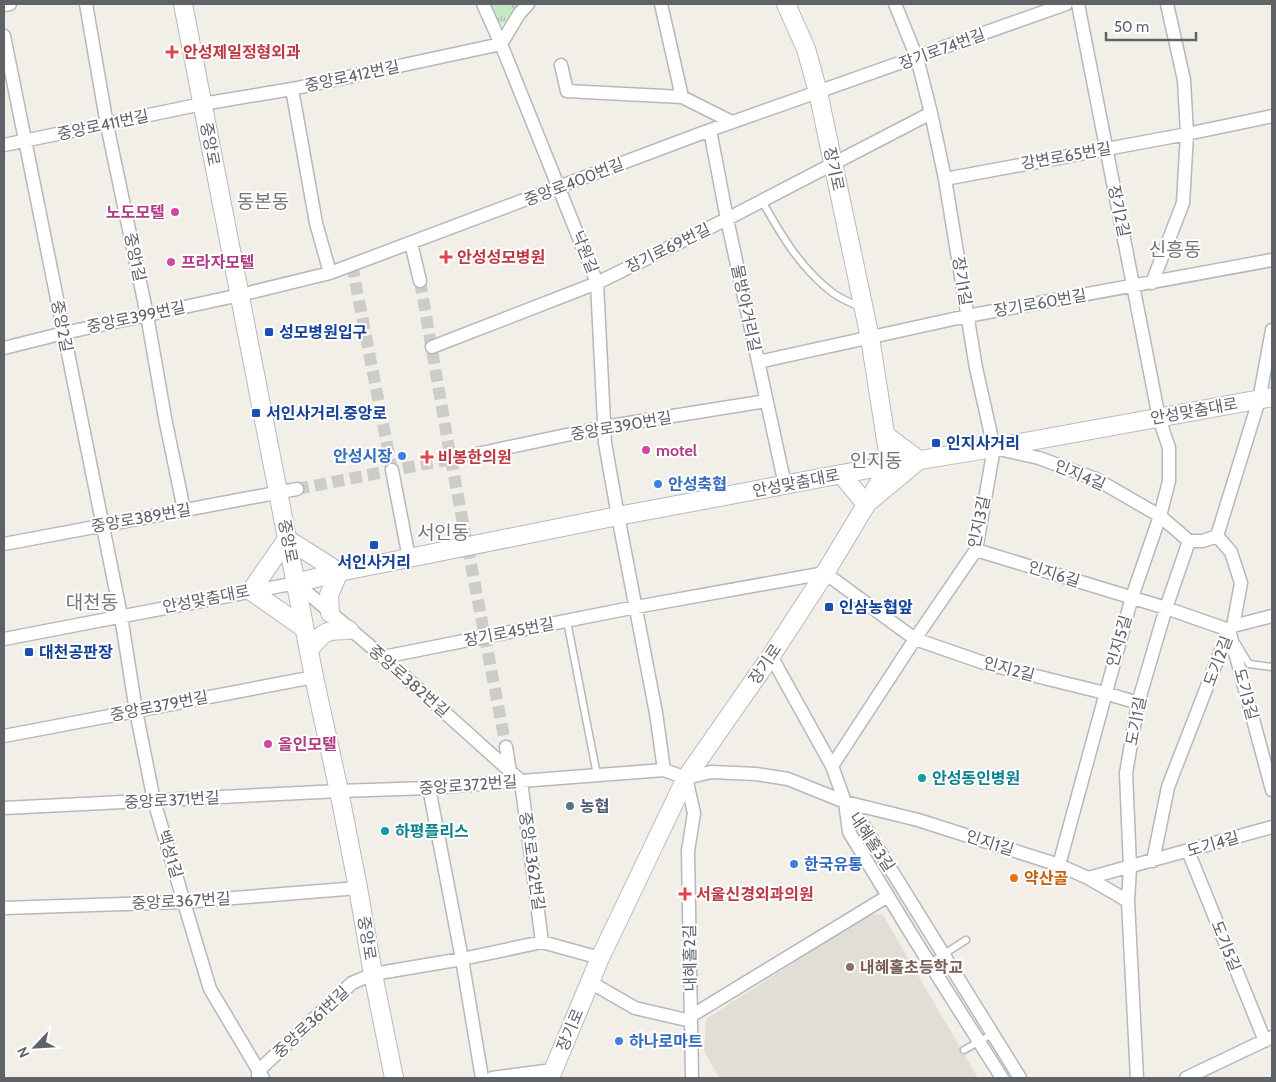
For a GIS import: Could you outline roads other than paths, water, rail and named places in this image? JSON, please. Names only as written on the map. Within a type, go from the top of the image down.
[{"type":"main road","name":"중앙로","points":[[183,4],[304,628],[339,791],[394,1078]]},
{"type":"main road","name":"장기로","points":[[551,1074],[600,958],[686,778],[771,656],[825,573],[890,465],[870,338],[818,92],[806,49],[786,4]]},
{"type":"main road","name":"안성맞춤대로","points":[[296,583],[339,572],[618,516],[890,465],[1265,399]]},
{"type":"main road","points":[[841,474],[866,504],[919,460],[885,435]]},
{"type":"main road","points":[[304,628],[252,591],[287,539],[339,572],[330,595],[330,613]]},
{"type":"main road","points":[[309,650],[319,636],[328,631],[349,630]]},
{"type":"street","points":[[4,5],[10,4]]},
{"type":"street","name":"중앙1길","points":[[86,4],[107,125],[147,315],[165,418],[184,510]]},
{"type":"street","name":"낙원길","points":[[483,4],[560,187],[597,283],[605,443],[618,516]]},
{"type":"street","points":[[501,44],[519,14],[528,4]]},
{"type":"street","points":[[662,4],[682,98]]},
{"type":"street","name":"장기1길","points":[[895,4],[916,58],[932,113],[945,179],[976,368],[994,448]]},
{"type":"street","name":"장기로74번길","points":[[818,92],[1066,4]]},
{"type":"street","name":"장기2길","points":[[1078,4],[1159,418]]},
{"type":"street","points":[[1152,283],[1183,202],[1187,134],[1184,80],[1168,4]]},
{"type":"street","name":"중앙2길","points":[[4,36],[121,616]]},
{"type":"street","name":"중앙로412번길","points":[[202,104],[292,88],[501,44]]},
{"type":"street","points":[[561,65],[567,91],[682,98],[732,122]]},
{"type":"street","points":[[292,88],[316,223],[330,273]]},
{"type":"street","name":"중앙로400번길","points":[[240,295],[330,273],[710,130],[818,92]]},
{"type":"street","name":"중앙로411번길","points":[[4,145],[202,104]]},
{"type":"street","points":[[833,163],[932,113]]},
{"type":"street","name":"강변로65번길","points":[[945,179],[1187,134],[1272,116]]},
{"type":"street","name":"물방아거리길","points":[[710,130],[727,220],[785,486]]},
{"type":"street","name":"장기로69번길","points":[[432,347],[597,283],[727,220],[833,163]]},
{"type":"street","points":[[411,243],[420,281]]},
{"type":"street","name":"장기로60번길","points":[[870,338],[967,316],[1272,260]]},
{"type":"street","name":"중앙로399번길","points":[[4,348],[240,295]]},
{"type":"street","points":[[1189,541],[1203,541],[1217,536],[1265,399],[1272,330]]},
{"type":"street","points":[[758,362],[870,338]]},
{"type":"street","name":"중앙로390번길","points":[[477,454],[604,428],[766,401]]},
{"type":"street","name":"인지5길","points":[[1059,865],[1132,597],[1160,516],[1169,481],[1169,448],[1159,418]]},
{"type":"street","name":"인지4길","points":[[994,448],[1039,458],[1096,479],[1160,516],[1189,541]]},
{"type":"street","name":"인지3길","points":[[914,639],[976,550],[994,448]]},
{"type":"street","points":[[392,470],[409,558]]},
{"type":"street","points":[[279,492],[297,489]]},
{"type":"street","name":"중앙로389번길","points":[[4,544],[279,492]]},
{"type":"street","points":[[618,516],[656,713],[664,770]]},
{"type":"street","name":"도기2길","points":[[1153,861],[1168,787],[1231,628],[1241,583],[1231,552],[1217,536]]},
{"type":"street","name":"도기1길","points":[[1137,1078],[1128,901],[1130,867],[1126,773],[1138,703],[1166,608],[1189,541]]},
{"type":"street","name":"인지6길","points":[[976,550],[1231,628]]},
{"type":"street","name":"장기로45번길","points":[[383,657],[636,607],[825,573]]},
{"type":"street","name":"인지2길","points":[[825,573],[914,639],[987,664],[1138,703]]},
{"type":"street","name":"안성맞춤대로","points":[[4,639],[296,583]]},
{"type":"street","name":"중앙로382번길","points":[[296,583],[383,657],[521,781]]},
{"type":"street","name":"백성1길","points":[[121,616],[136,711],[154,800],[210,989],[259,1076]]},
{"type":"street","points":[[1231,628],[1272,616]]},
{"type":"street","name":"도기3길","points":[[1231,628],[1272,790]]},
{"type":"street","points":[[832,766],[914,639]]},
{"type":"street","points":[[771,656],[832,766],[845,802]]},
{"type":"street","name":"중앙로379번길","points":[[4,736],[314,677]]},
{"type":"street","points":[[506,747],[510,771]]},
{"type":"street","name":"중앙로372번길","points":[[339,791],[429,788],[664,770],[686,778]]},
{"type":"street","name":"인지1길","points":[[686,778],[711,772],[788,779],[845,802],[918,820],[1059,865],[1088,878],[1128,901]]},
{"type":"street","name":"내혜홀2길","points":[[686,778],[694,813],[688,851],[692,1078]]},
{"type":"street","name":"중앙로362번길","points":[[521,781],[542,942]]},
{"type":"street","points":[[429,788],[462,959],[482,1078]]},
{"type":"street","name":"중앙로371번길","points":[[4,808],[339,791]]},
{"type":"street","name":"내혜홀3길","points":[[845,802],[850,832],[1002,1078]]},
{"type":"street","name":"내혜홀3길","points":[[845,802],[864,826],[1020,1078]]},
{"type":"street","name":"도기4길","points":[[1088,878],[1272,827]]},
{"type":"street","name":"도기5길","points":[[1186,1078],[1269,1039],[1188,851]]},
{"type":"street","name":"중앙로367번길","points":[[4,908],[184,902],[358,888]]},
{"type":"street","points":[[590,982],[635,1008],[691,1018],[888,896]]},
{"type":"street","points":[[373,974],[462,959],[542,942],[600,958]]},
{"type":"street","name":"중앙로361번길","points":[[259,1076],[352,983],[373,974]]},
{"type":"street","points":[[492,1078],[551,1074]]},
{"type":"lane","points":[[762,201],[784,240],[804,265],[834,294],[863,309]]},
{"type":"lane","points":[[567,621],[597,775]]},
{"type":"lane","name":"도기3길","points":[[1231,628],[1249,664],[1272,667]]},
{"type":"lane","points":[[930,962],[966,940]]},
{"type":"lane","points":[[964,1050],[992,1034]]},
{"type":"tunnel","points":[[352,265],[392,470]]},
{"type":"tunnel","points":[[420,281],[451,460],[506,747]]},
{"type":"tunnel","points":[[297,489],[477,454]]},
{"type":"place","name":"안성제일정형외과","points":[[172,52]]},
{"type":"place","name":"노도모텔","points":[[175,212]]},
{"type":"place","name":"안성성모병원","points":[[446,257]]},
{"type":"place","name":"프라자모텔","points":[[171,262]]},
{"type":"place","name":"성모병원입구","points":[[269,332]]},
{"type":"place","name":"서인사거리.중앙로","points":[[256,413]]},
{"type":"place","name":"인지사거리","points":[[936,443]]},
{"type":"place","name":"motel","points":[[646,450]]},
{"type":"place","name":"안성시장","points":[[402,456]]},
{"type":"place","name":"비봉한의원","points":[[427,457]]},
{"type":"place","name":"안성축협","points":[[658,484]]},
{"type":"place","name":"서인사거리","points":[[374,545]]},
{"type":"place","name":"인삼농협앞","points":[[829,607]]},
{"type":"place","name":"대천공판장","points":[[29,652]]},
{"type":"place","name":"올인모텔","points":[[268,744]]},
{"type":"place","name":"안성동인병원","points":[[922,778]]},
{"type":"place","name":"농협","points":[[570,806]]},
{"type":"place","name":"하평플리스","points":[[385,831]]},
{"type":"place","name":"한국유통","points":[[794,864]]},
{"type":"place","name":"약산골","points":[[1014,878]]},
{"type":"place","name":"서울신경외과의원","points":[[685,894]]},
{"type":"place","name":"내혜홀초등학교","points":[[850,967]]},
{"type":"place","name":"하나로마트","points":[[619,1041]]},
{"type":"district","name":"동본동","points":[[263,201]]},
{"type":"district","name":"신흥동","points":[[1175,249]]},
{"type":"district","name":"인지동","points":[[876,460]]},
{"type":"district","name":"서인동","points":[[443,532]]},
{"type":"district","name":"대천동","points":[[92,602]]}]
